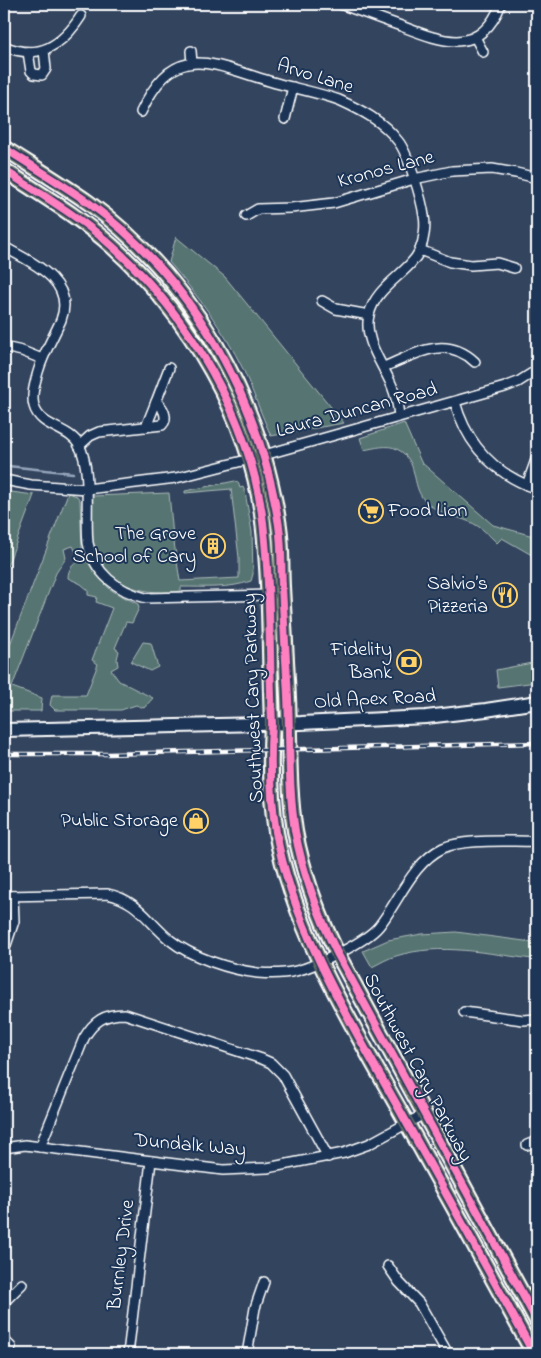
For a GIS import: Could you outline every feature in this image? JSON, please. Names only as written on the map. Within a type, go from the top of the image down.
[{"type":"main road","name":"Southwest Cary Parkway","points":[[4,148],[90,204],[121,229],[160,268],[190,305],[217,345],[242,395],[264,455],[279,528],[292,809],[299,849],[318,912],[337,953],[537,1322]]},
{"type":"main road","name":"Southwest Cary Parkway","points":[[4,170],[80,221],[111,245],[148,280],[176,316],[203,356],[226,398],[250,459],[263,522],[268,595],[272,791],[278,838],[289,884],[299,913],[320,961],[362,1042],[534,1354]]},
{"type":"main road","name":"Old Apex Road","points":[[4,730],[426,717],[537,702]]},
{"type":"street","points":[[340,4],[437,40],[459,41],[475,38],[488,26],[501,4]]},
{"type":"street","points":[[4,46],[28,52],[44,50],[67,36],[81,16]]},
{"type":"street","points":[[475,38],[484,52]]},
{"type":"street","points":[[28,52],[31,70],[34,74],[42,75],[46,69],[44,50]]},
{"type":"street","points":[[141,112],[151,91],[162,79],[179,67],[192,63],[191,51]]},
{"type":"street","name":"Arvo Lane","points":[[192,63],[209,63],[339,100],[358,108],[376,120],[392,134],[403,148],[414,179],[424,216],[424,233],[420,250]]},
{"type":"street","points":[[284,119],[293,87]]},
{"type":"street","name":"Kronos Lane","points":[[246,216],[258,209],[291,208],[334,203],[414,179],[452,170],[500,170],[537,178]]},
{"type":"street","points":[[4,247],[46,272],[59,286],[62,295],[64,303],[61,319],[42,359],[34,391],[34,406],[36,412],[45,421],[70,436],[79,446],[84,457],[87,489],[87,534],[90,552],[96,565],[107,580],[138,596],[152,598],[282,595]]},
{"type":"street","points":[[399,416],[395,394],[369,337],[369,315],[373,305],[384,289],[413,260],[420,250],[450,262],[470,265],[497,262],[514,268]]},
{"type":"street","points":[[322,301],[336,309],[369,315]]},
{"type":"street","points":[[4,347],[42,359]]},
{"type":"street","points":[[384,367],[417,353],[446,347],[455,348],[466,353],[475,362]]},
{"type":"street","points":[[146,427],[169,368]]},
{"type":"street","name":"Laura Duncan Road","points":[[4,480],[31,485],[87,489],[176,478],[455,402],[518,382],[537,370]]},
{"type":"street","points":[[79,446],[90,436],[99,432],[162,425],[165,422],[165,416],[160,405],[156,402]]},
{"type":"street","points":[[455,402],[465,431],[493,465],[514,479],[537,489]]},
{"type":"street","points":[[527,485],[537,457]]},
{"type":"street","points":[[4,951],[14,921],[9,896],[97,894],[116,896],[132,903],[168,939],[187,952],[243,970],[268,974],[290,972],[337,953],[364,939],[377,929],[416,871],[436,852],[445,847],[468,842],[537,841]]},
{"type":"street","points":[[464,1012],[522,1020],[537,1019]]},
{"type":"street","points":[[40,1146],[89,1030],[94,1024],[107,1016],[124,1014],[271,1063],[283,1075],[328,1158]]},
{"type":"street","name":"Dundalk Way","points":[[4,1148],[40,1146],[236,1170],[267,1168],[328,1158],[358,1149],[424,1114]]},
{"type":"street","points":[[527,1145],[537,1141]]},
{"type":"street","name":"Burnley Drive","points":[[128,1354],[151,1161]]},
{"type":"street","points":[[388,1266],[399,1282],[419,1302],[448,1354]]},
{"type":"street","points":[[247,1354],[255,1308],[264,1282]]},
{"type":"street","points":[[4,1302],[22,1284]]},
{"type":"green space","points":[[176,237],[225,277],[344,423],[271,436],[236,355],[200,300],[169,262]]},
{"type":"green space","points":[[404,423],[421,462],[493,525],[537,537],[537,558],[502,538],[497,543],[474,524],[440,511],[430,505],[420,495],[409,460],[397,449],[376,447],[364,450],[360,438]]},
{"type":"green space","points":[[238,482],[240,488],[243,487],[245,492],[252,532],[253,574],[251,581],[225,586],[181,587],[181,591],[156,592],[130,587],[118,582],[100,565],[94,554],[90,532],[93,496],[169,493],[180,581],[239,578],[239,558],[231,489],[185,493],[185,491]]},
{"type":"green space","points":[[4,491],[34,495],[4,575]]},
{"type":"green space","points":[[68,493],[77,496],[80,500],[82,548],[76,552],[73,546],[64,549],[66,558],[56,573],[12,687],[42,698],[41,711],[4,711],[4,660]]},
{"type":"green space","points":[[84,560],[91,565],[110,589],[138,604],[139,608],[132,623],[126,622],[115,648],[119,651],[118,666],[111,670],[119,681],[153,698],[144,708],[136,705],[121,710],[55,710],[50,705],[52,695],[86,695],[98,664],[92,660],[112,608],[96,602],[97,597],[88,595],[88,590],[81,584],[68,578],[72,566]]},
{"type":"green space","points":[[143,642],[151,643],[158,667],[150,671],[131,662]]},
{"type":"green space","points":[[537,662],[537,682],[498,687],[496,670]]},
{"type":"green space","points":[[456,932],[532,942],[537,941],[537,959],[447,949],[413,952],[393,957],[372,967],[363,951],[388,940],[422,934]]},
{"type":"waterway","points":[[4,462],[8,466],[73,473]]},
{"type":"railway","points":[[4,754],[108,754],[537,743]]},
{"type":"cycle path","points":[[4,148],[89,203],[127,234],[160,268],[190,306],[216,346],[238,388],[256,433],[270,479],[279,526],[291,798],[298,847],[307,879],[317,909],[337,953],[537,1321]]},
{"type":"cycle path","points":[[4,170],[87,225],[140,273],[190,336],[212,371],[230,408],[245,445],[256,483],[266,547],[272,723],[272,791],[276,832],[284,869],[296,906],[311,942],[346,1014],[534,1354]]},
{"type":"place","name":"Food Lion","points":[[371,511]]},
{"type":"place","name":"The Grove School of Cary","points":[[213,546]]},
{"type":"place","name":"Salvio’s Pizzeria","points":[[505,595]]},
{"type":"place","name":"Fidelity Bank","points":[[409,662]]},
{"type":"place","name":"Public Storage","points":[[196,821]]}]
